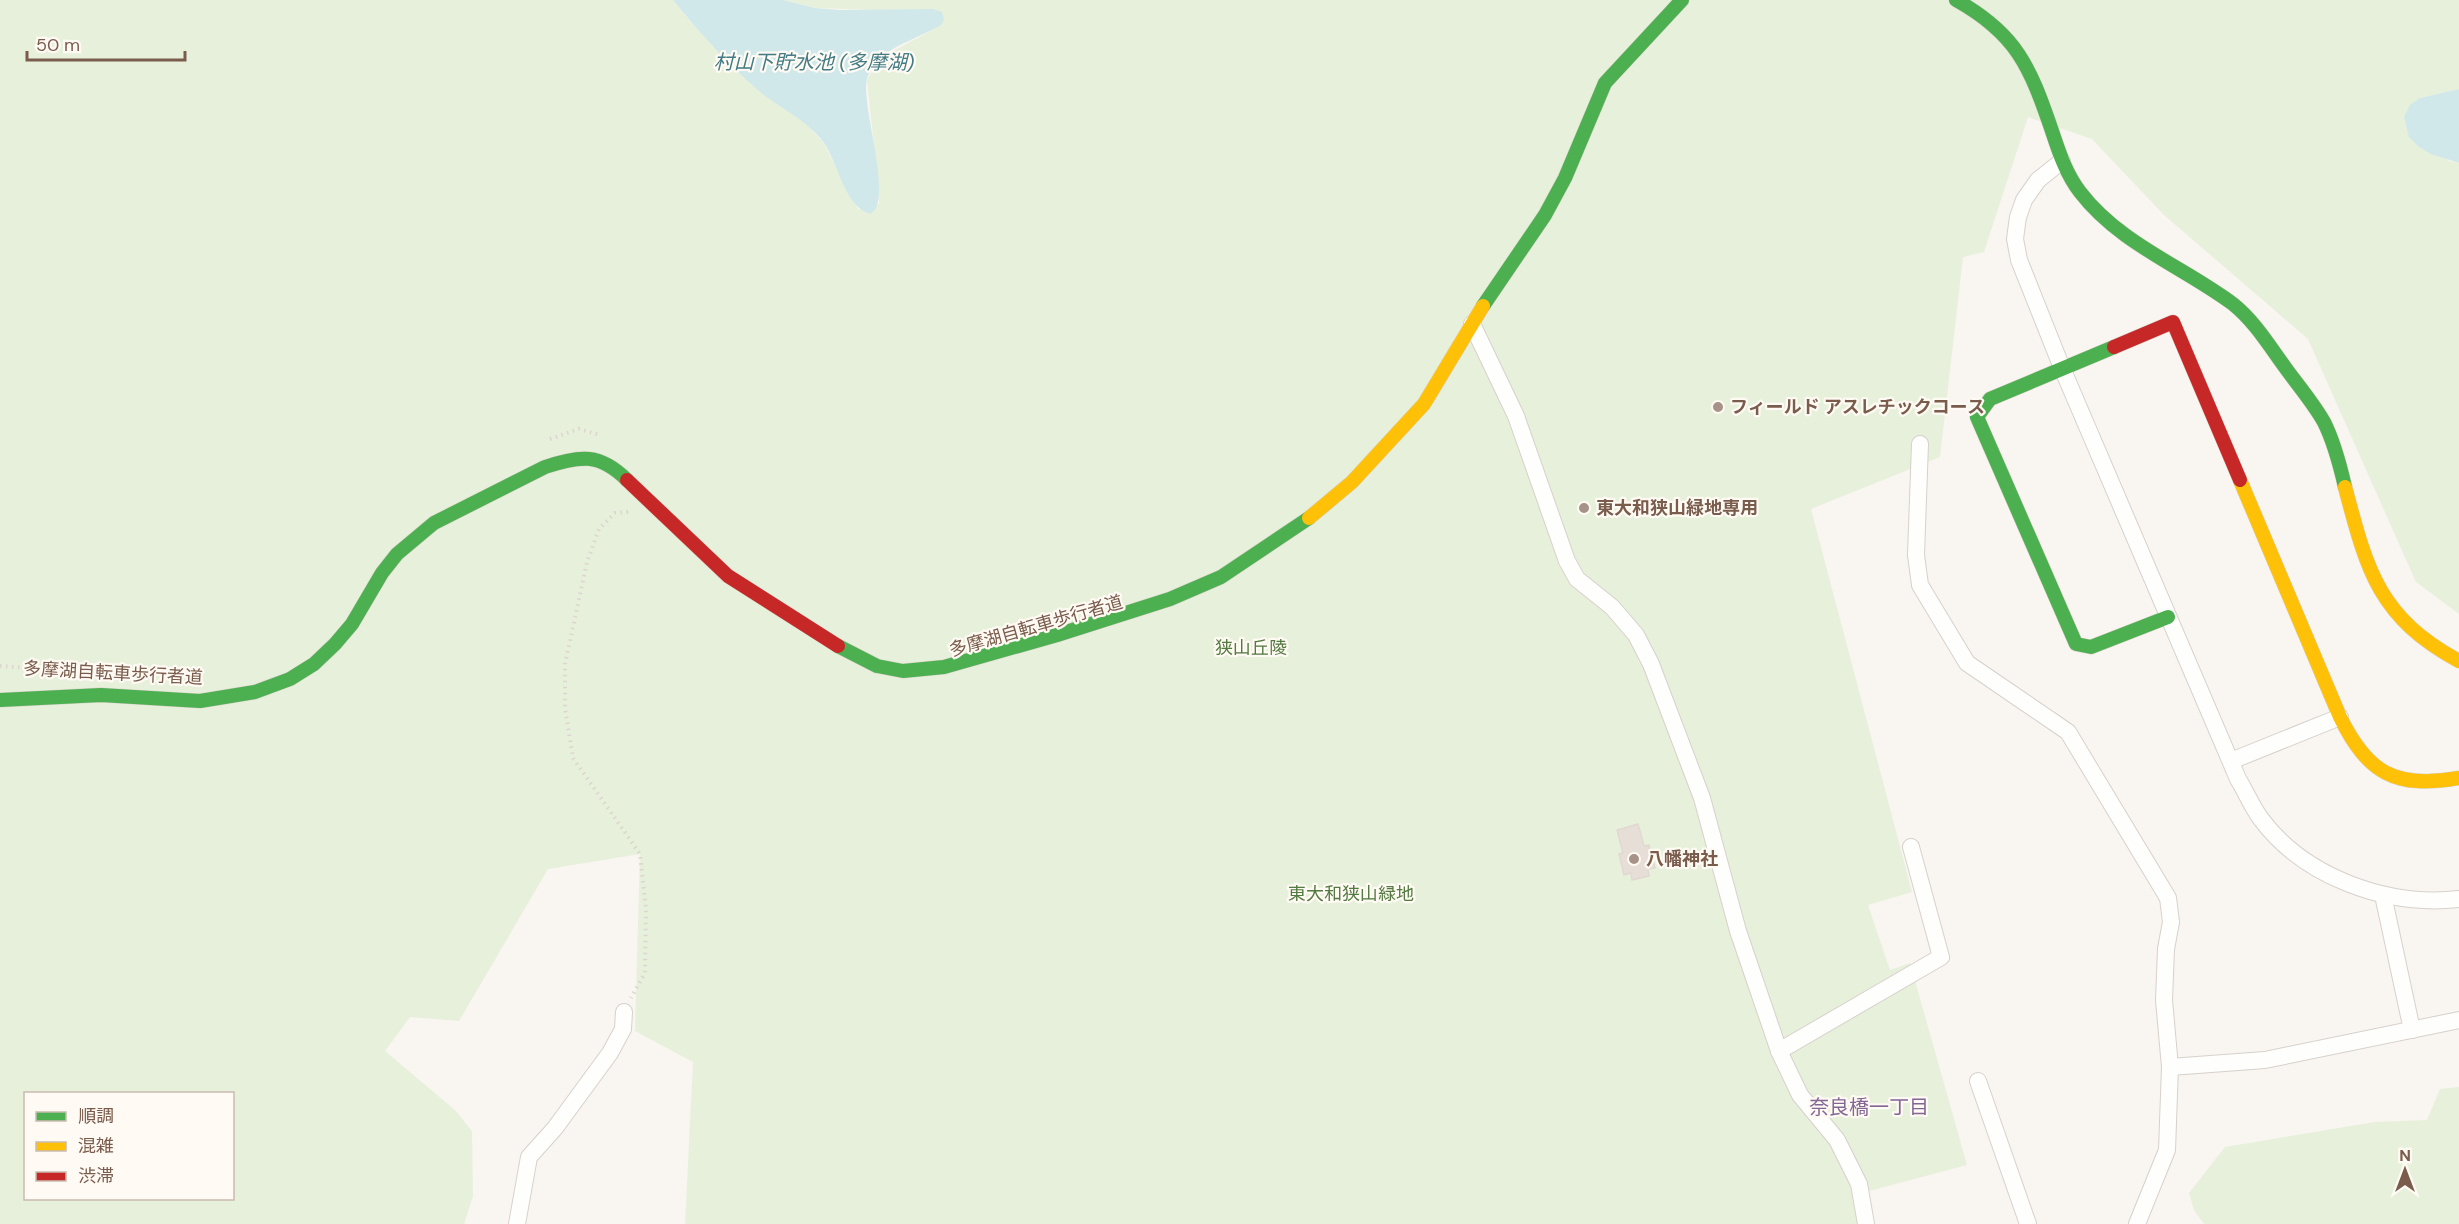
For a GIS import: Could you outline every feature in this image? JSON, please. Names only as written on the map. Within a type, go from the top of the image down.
[{"type":"street","points":[[0,700],[101,695],[200,701],[255,692],[291,679],[314,664],[335,644],[352,624],[382,573],[416,536],[455,511],[545,467],[576,457],[590,457],[613,466],[729,576],[847,651],[878,666],[903,671],[944,667],[1170,599],[1221,577],[1307,520],[1352,482],[1402,430],[1424,404],[1496,284],[1545,215],[1565,178],[1605,83],[1682,0]]},
{"type":"street","points":[[1956,0],[1976,9],[2000,28],[2016,46],[2032,75],[2062,161],[2079,191],[2116,228],[2236,307],[2262,335],[2314,407],[2331,439],[2364,556],[2374,581],[2411,631],[2428,644],[2459,661]]},
{"type":"street","points":[[2062,161],[2038,180],[2024,200],[2018,217],[2015,239],[2022,268],[2062,368],[2238,778],[2261,819],[2304,860],[2330,875],[2383,895],[2426,902],[2459,899]]},
{"type":"street","points":[[2168,617],[2091,648],[2076,644],[1977,417],[1990,399],[2173,322],[2340,717],[2357,748],[2384,771],[2417,783],[2459,778]]},
{"type":"street","points":[[1472,324],[1516,416],[1567,561],[1577,579],[1612,607],[1636,635],[1651,664],[1702,798],[1738,931],[1779,1051],[1800,1095],[1838,1140],[1859,1184],[1866,1224]]},
{"type":"street","points":[[1920,444],[1916,555],[1920,585],[1967,663],[2068,732],[2168,898],[2171,922],[2166,949],[2164,1000],[2170,1067],[2167,1150],[2137,1224]]},
{"type":"street","points":[[2231,761],[2340,717]]},
{"type":"street","points":[[1779,1051],[1941,957],[1911,847]]},
{"type":"street","points":[[2383,895],[2412,1030]]},
{"type":"street","points":[[517,1224],[529,1157],[555,1128],[610,1053],[623,1029],[624,1012]]},
{"type":"street","points":[[2170,1067],[2265,1060],[2459,1020]]},
{"type":"street","points":[[1978,1082],[2028,1224]]},
{"type":"path","points":[[543,443],[579,429],[593,432],[609,440]]},
{"type":"path","points":[[624,1012],[645,973],[646,909],[640,854],[573,758],[565,708],[565,664],[587,562],[599,529],[615,513],[628,512],[637,519]]},
{"type":"path","name":"多摩湖自転車歩行者道","points":[[0,666],[90,672]]},
{"type":"green space","name":"狭山丘陵","points":[[0,0],[673,0],[690,21],[758,89],[804,122],[823,142],[858,209],[879,204],[867,80],[880,58],[940,26],[877,10],[815,8],[783,0],[2459,0],[2459,89],[2420,98],[2404,117],[2407,126],[2449,161],[2459,163],[2459,614],[2416,582],[2308,339],[2164,215],[2092,139],[2028,117],[1984,252],[1963,257],[1940,457],[1811,509],[1912,892],[1868,905],[1890,970],[1910,963],[1967,1165],[1858,1194],[1864,1224],[685,1224],[693,1062],[635,1031],[640,854],[548,869],[459,1021],[410,1017],[385,1051],[455,1110],[472,1131],[473,1196],[464,1224],[0,1224]]},
{"type":"green space","points":[[2459,1087],[2459,1224],[2204,1224],[2194,1210],[2189,1193],[2225,1147],[2375,1122],[2427,1120],[2440,1089]]},
{"type":"water","name":"村山下貯水池 (多摩湖)","points":[[673,0],[783,0],[815,8],[840,10],[933,9],[942,12],[944,20],[940,26],[884,55],[875,63],[867,79],[866,92],[879,192],[877,206],[870,214],[853,202],[821,139],[806,124],[748,81],[714,47]]},
{"type":"water","points":[[2459,89],[2459,163],[2431,154],[2419,147],[2409,137],[2404,117],[2410,105],[2420,98]]},
{"type":"building","points":[[1638,824],[1644,846],[1649,845],[1655,868],[1648,869],[1649,876],[1632,880],[1631,873],[1624,875],[1619,854],[1623,853],[1617,830]]},
{"type":"traffic: fast","points":[[1483,306],[1545,215],[1565,178],[1605,83],[1682,0]]},
{"type":"traffic: fast","points":[[1956,0],[1994,26],[2019,54],[2036,88],[2067,170],[2080,192],[2096,210],[2133,240],[2233,304],[2259,332],[2324,422],[2345,487]]},
{"type":"traffic: fast","points":[[2114,347],[1990,399],[1977,417],[2076,644],[2091,647],[2168,617]]},
{"type":"traffic: fast","points":[[0,700],[101,695],[200,701],[255,692],[290,679],[314,664],[352,624],[382,573],[397,554],[434,523],[545,467],[569,460],[598,461],[608,465],[627,480]]},
{"type":"traffic: fast","points":[[838,646],[877,666],[903,671],[944,667],[1057,635],[1170,599],[1221,577],[1309,518]]},
{"type":"traffic: slow","points":[[1309,518],[1352,482],[1424,404],[1483,306]]},
{"type":"traffic: slow","points":[[2240,480],[2340,717],[2362,752],[2373,764],[2401,779],[2437,781],[2459,778]]},
{"type":"traffic: slow","points":[[2345,487],[2369,567],[2380,589],[2410,627],[2459,661]]},
{"type":"traffic: jam","points":[[2114,347],[2173,322],[2240,480]]},
{"type":"traffic: jam","points":[[627,480],[728,576],[838,646]]},
{"type":"place","name":"フィールド アスレチックコース","points":[[1718,407]]},
{"type":"place","name":"東大和狭山緑地専用","points":[[1584,508]]},
{"type":"place","name":"八幡神社","points":[[1634,859]]},
{"type":"district","name":"奈良橋一丁目","points":[[1869,1107]]},
{"type":"park label","name":"東大和狭山緑地","points":[[1351,894]]}]
